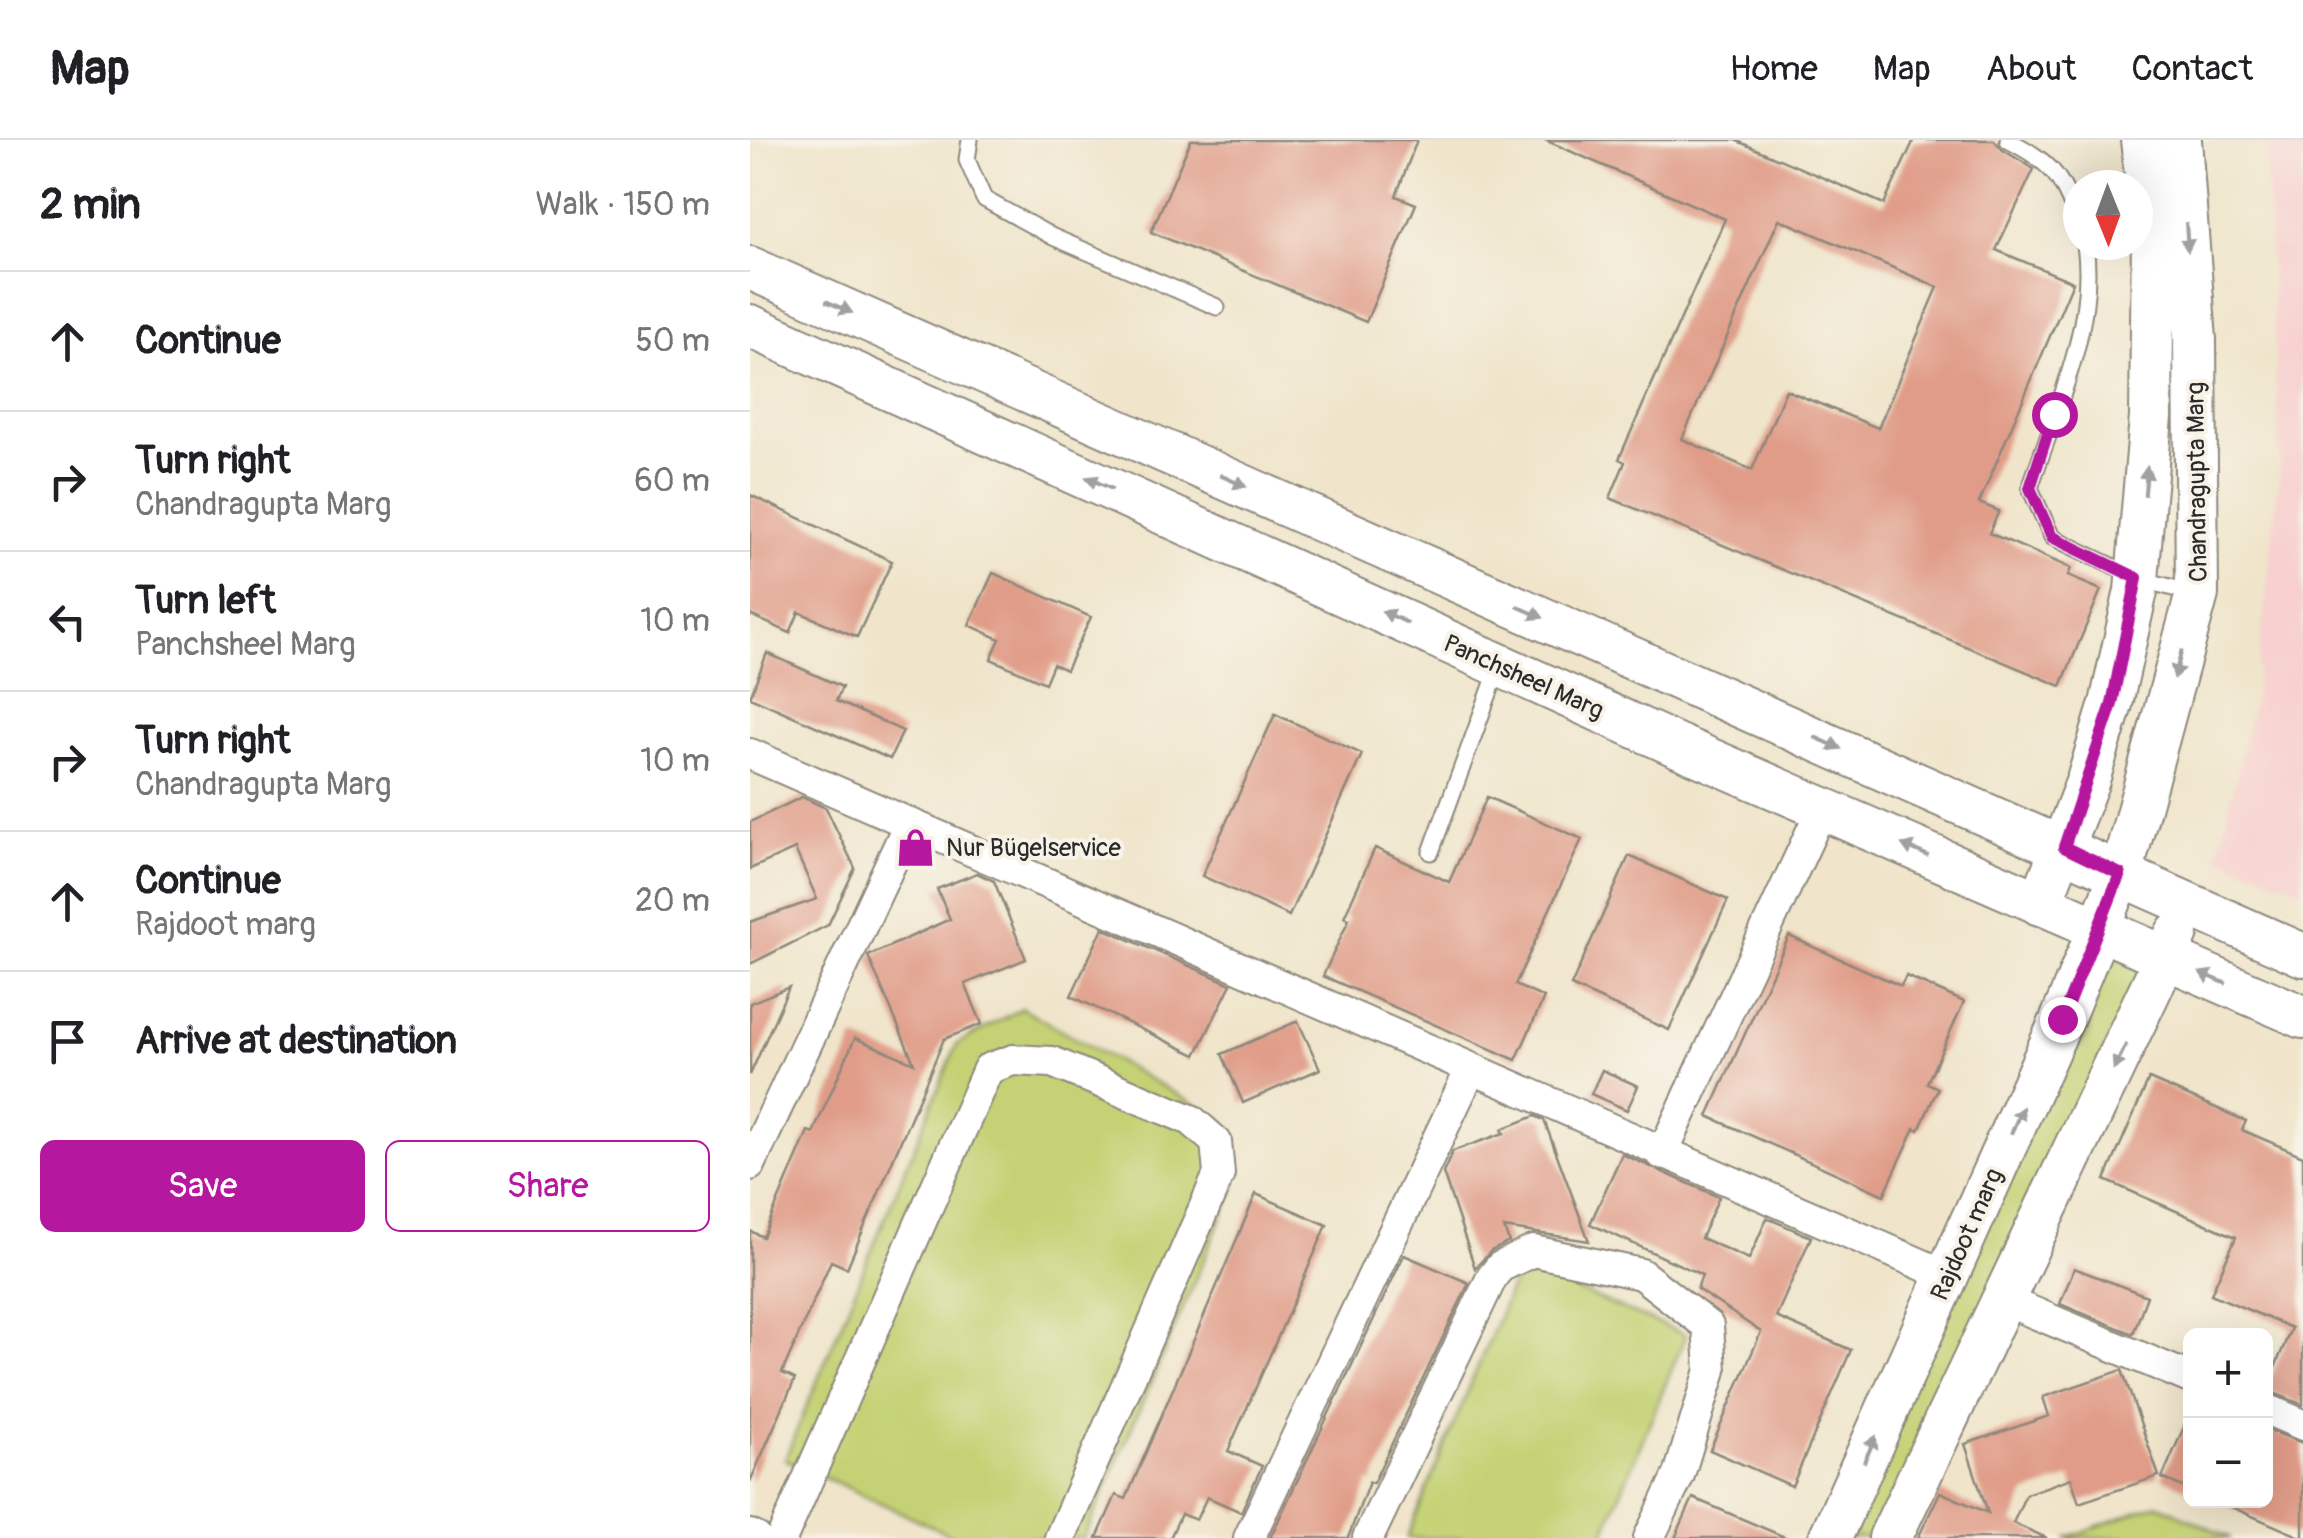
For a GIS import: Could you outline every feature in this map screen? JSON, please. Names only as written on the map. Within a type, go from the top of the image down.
[{"type":"main road","name":"Chandragupta Marg","points":[[2040,904],[2064,847],[2112,704],[2137,578],[2151,417],[2153,234],[2142,140]]},
{"type":"main road","name":"Chandragupta Marg","points":[[2099,929],[2120,874],[2197,594],[2194,340],[2180,140]]},
{"type":"main road","points":[[750,268],[2303,955]]},
{"type":"main road","name":"Panchsheel Marg","points":[[750,326],[1822,809],[2303,1017]]},
{"type":"main road","points":[[1890,1538],[2001,1299],[2168,958],[2188,904]]},
{"type":"main road","name":"Rajdoot marg","points":[[1830,1538],[2099,929]]},
{"type":"street","points":[[750,754],[1948,1276]]},
{"type":"street","points":[[1662,1154],[1822,809]]},
{"type":"street","points":[[750,1166],[910,824]]},
{"type":"street","points":[[782,1538],[988,1069],[1012,1060],[1052,1062],[1191,1120],[1216,1142],[1219,1174],[1060,1538]]},
{"type":"street","points":[[1249,1538],[1470,1070]]},
{"type":"street","points":[[1368,1538],[1492,1277],[1500,1268],[1532,1251],[1640,1274],[1708,1326],[1711,1370],[1679,1475],[1649,1538]]},
{"type":"street","points":[[2001,1299],[2183,1375]]},
{"type":"street","points":[[2273,1413],[2303,1425]]},
{"type":"lane","points":[[970,140],[968,160],[984,199],[1052,238],[1217,307]]},
{"type":"lane","points":[[2008,140],[2044,159],[2063,188]]},
{"type":"lane","points":[[2087,260],[2083,324],[2030,488],[2052,537],[2137,578],[2197,594]]},
{"type":"lane","points":[[1431,852],[1499,665]]},
{"type":"shaded area","points":[[2265,140],[2303,140],[2303,890],[2218,856],[2255,694],[2280,467]]},
{"type":"green space","points":[[2106,953],[2142,969],[1882,1538],[1839,1538]]},
{"type":"green space","points":[[1022,1008],[1224,1121],[1235,1187],[1084,1538],[957,1538],[785,1459],[957,1044]]},
{"type":"green space","points":[[1519,1267],[1686,1335],[1602,1538],[1407,1538]]},
{"type":"green space","points":[[2158,1504],[2231,1538],[2066,1538]]},
{"type":"building","points":[[1191,140],[1417,140],[1396,196],[1416,204],[1366,322],[1151,232]]},
{"type":"building","points":[[1545,140],[1735,140],[1884,204],[1914,140],[1994,140],[2034,169],[1996,250],[2073,282],[1979,503],[1999,511],[1989,533],[2071,568],[2068,576],[2101,590],[2061,686],[1610,498],[1625,462],[1619,459],[1725,219]],"holes":[[[1779,219],[1938,287],[1878,428],[1786,390],[1752,470],[1682,439]]]},
{"type":"building","points":[[750,495],[892,561],[857,637],[799,612],[790,633],[750,615]]},
{"type":"building","points":[[993,573],[1091,617],[1066,670],[1053,664],[1045,683],[991,659],[1000,639],[969,625]]},
{"type":"building","points":[[767,653],[842,687],[836,701],[903,731],[890,759],[750,697]]},
{"type":"building","points":[[1275,714],[1362,754],[1289,916],[1202,876]]},
{"type":"building","points":[[802,797],[826,808],[855,868],[828,925],[750,964],[750,922],[817,899],[795,849],[750,869],[750,822]]},
{"type":"building","points":[[1487,797],[1582,839],[1515,985],[1544,998],[1516,1060],[1323,976],[1375,848],[1449,882]]},
{"type":"building","points":[[1629,856],[1728,900],[1669,1030],[1571,986]]},
{"type":"building","points":[[977,873],[994,881],[1026,959],[965,984],[982,1024],[944,1039],[847,1268],[831,1261],[782,1373],[795,1379],[750,1482],[750,1231],[763,1237],[808,1131],[813,1133],[855,1038],[914,1063],[868,956],[950,919],[937,889]]},
{"type":"building","points":[[1103,928],[1231,984],[1196,1055],[1071,996]]},
{"type":"building","points":[[1789,936],[1901,986],[1906,976],[1964,1002],[1927,1083],[1938,1088],[1884,1195],[1708,1116]]},
{"type":"building","points":[[789,987],[750,1075],[750,1003]]},
{"type":"building","points":[[1298,1021],[1320,1069],[1243,1103],[1222,1054]]},
{"type":"building","points":[[1602,1070],[1638,1086],[1627,1110],[1591,1094]]},
{"type":"building","points":[[2149,1079],[2246,1121],[2242,1130],[2303,1156],[2303,1405],[2273,1393],[2273,1373],[2291,1328],[2211,1294],[2236,1237],[2105,1180]]},
{"type":"building","points":[[1535,1116],[1544,1120],[1589,1241],[1504,1228],[1509,1242],[1491,1251],[1475,1268],[1443,1173],[1453,1151],[1504,1133],[1502,1129]]},
{"type":"building","points":[[1622,1154],[1719,1197],[1701,1238],[1749,1259],[1767,1218],[1811,1237],[1776,1317],[1851,1350],[1792,1486],[1710,1450],[1761,1332],[1697,1289],[1702,1275],[1590,1224]]},
{"type":"building","points":[[1256,1194],[1327,1225],[1228,1451],[1262,1466],[1241,1512],[1207,1497],[1196,1520],[1181,1514],[1170,1538],[1097,1538],[1116,1495],[1126,1499]]},
{"type":"building","points":[[1404,1255],[1469,1283],[1373,1483],[1369,1482],[1348,1538],[1270,1538]]},
{"type":"building","points":[[2074,1268],[2147,1296],[2133,1334],[2060,1304]]},
{"type":"building","points":[[2122,1370],[2159,1476],[2079,1503],[2071,1478],[2026,1494],[2013,1523],[2047,1538],[1918,1538],[1940,1492],[1988,1513],[1965,1444],[2049,1416],[2043,1397]]},
{"type":"building","points":[[2183,1429],[2183,1487],[2162,1478]]},
{"type":"building","points":[[2273,1432],[2303,1443],[2303,1538],[2234,1508],[2273,1508]]},
{"type":"building","points":[[1693,1498],[1787,1538],[1675,1538]]},
{"type":"place","name":"Nur Bügelservice","points":[[916,847]]},
{"type":"route","points":[[2054,414],[2030,488],[2052,537],[2137,578],[2112,704],[2064,847],[2120,874],[2062,1019]]}]
